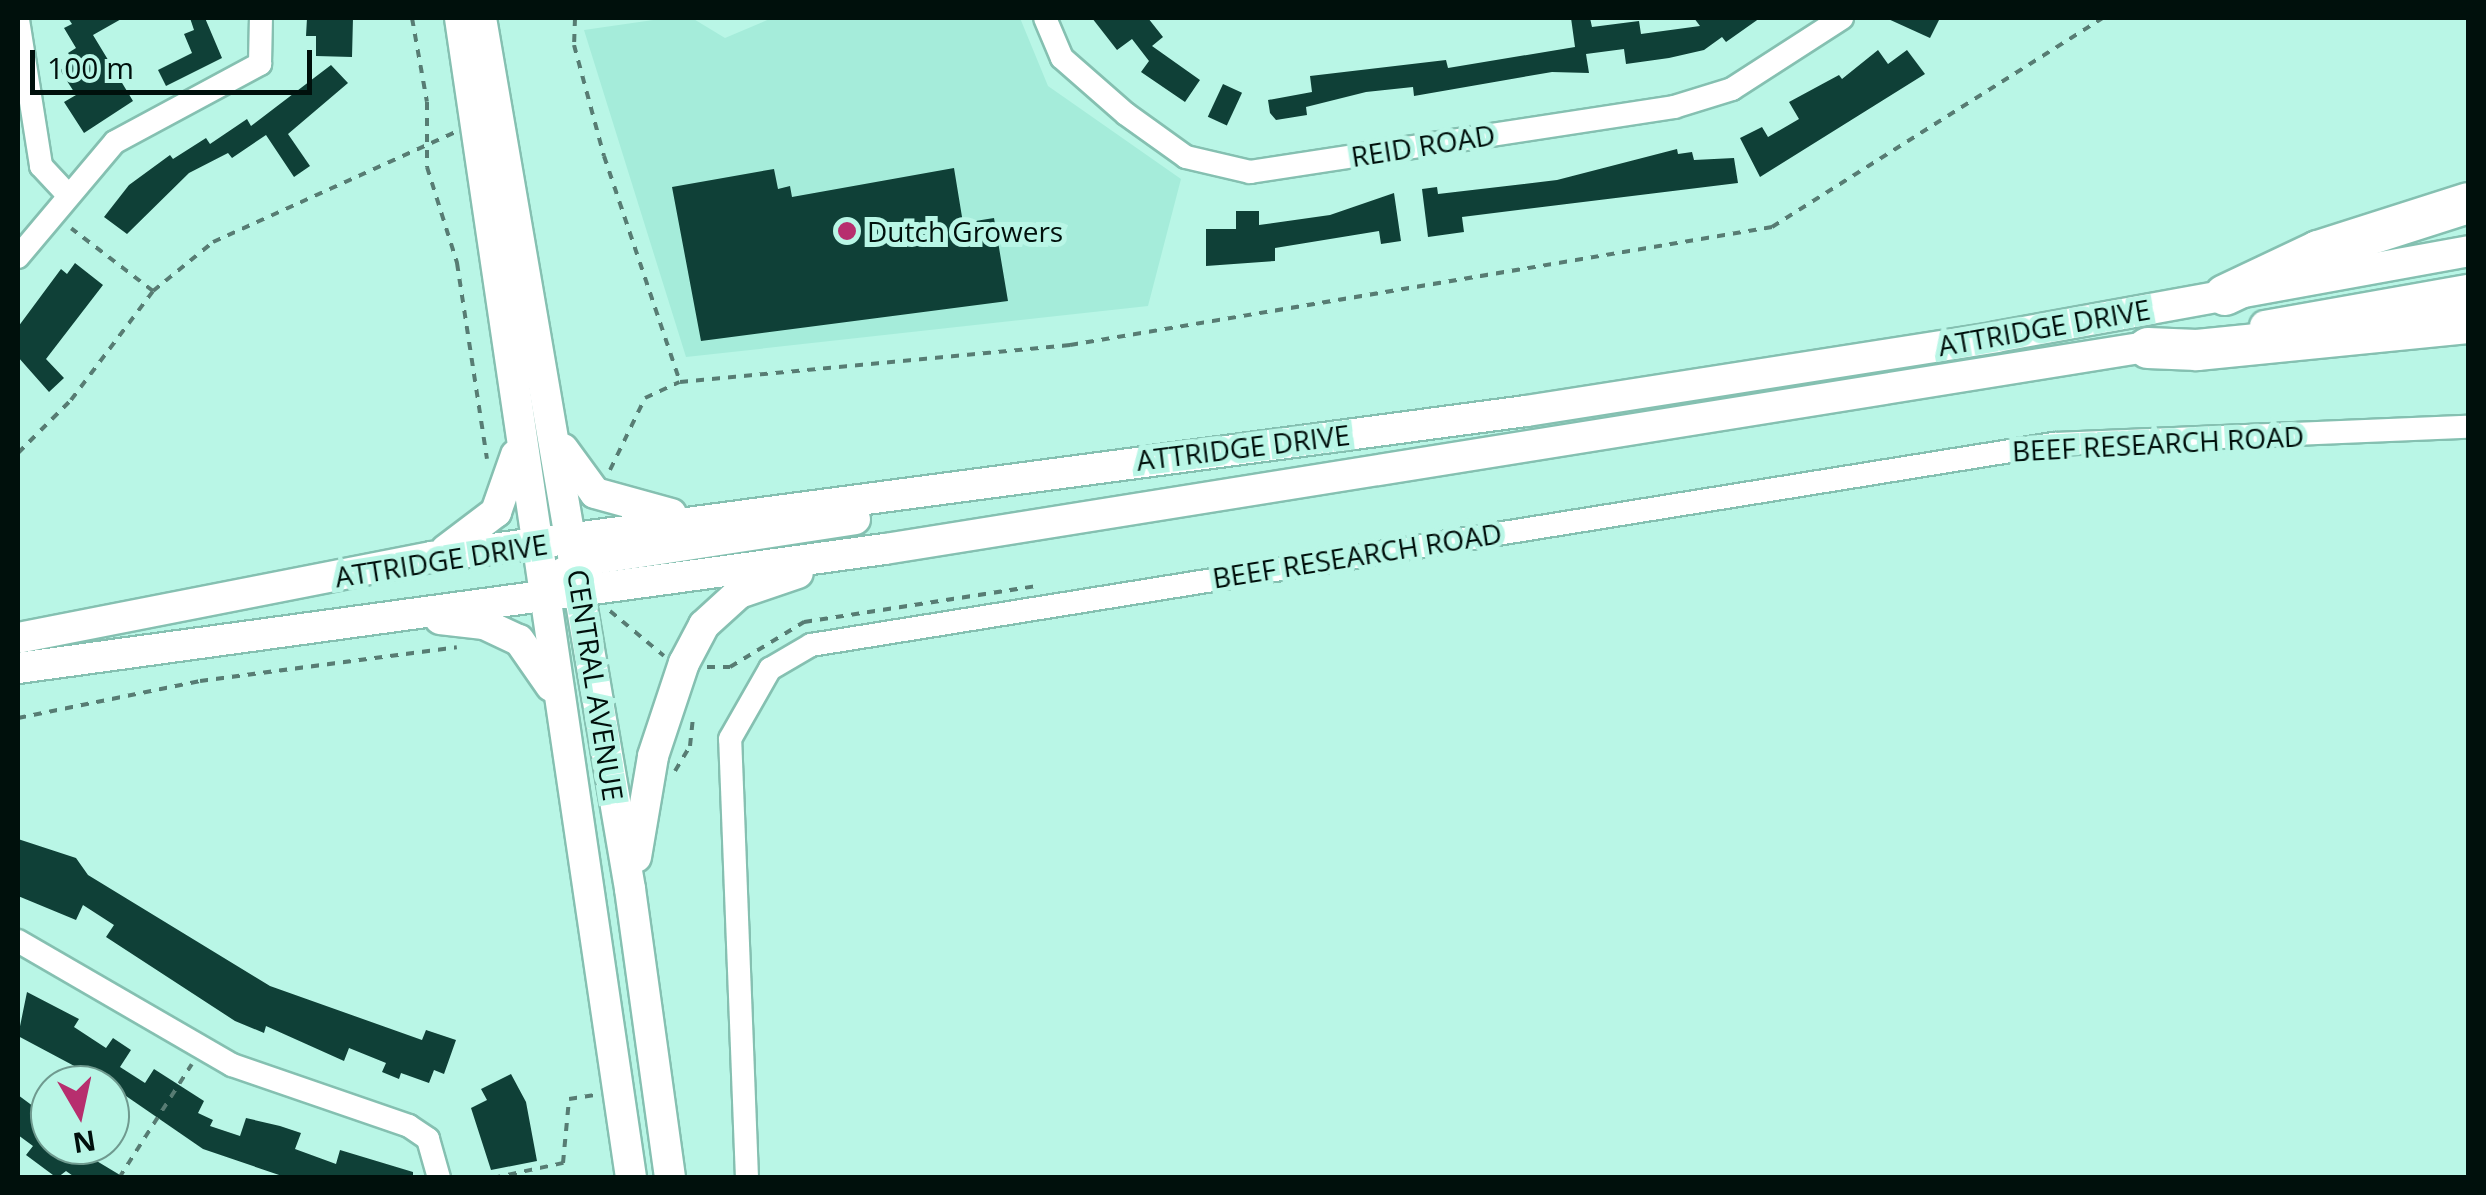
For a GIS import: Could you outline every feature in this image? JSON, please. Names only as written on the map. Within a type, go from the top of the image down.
[{"type":"highway","points":[[2224,295],[2318,252],[2468,203]]},
{"type":"highway","points":[[2148,348],[2197,350],[2468,323]]},
{"type":"main road","name":"CENTRAL AVENUE","points":[[460,18],[519,442],[631,1178]]},
{"type":"main road","name":"CENTRAL AVENUE","points":[[481,18],[556,437],[630,889],[670,1178]]},
{"type":"main road","name":"ATTRIDGE DRIVE","points":[[18,668],[544,593],[576,563],[693,518],[928,494],[1050,471],[1526,411],[2468,251]]},
{"type":"main road","name":"ATTRIDGE DRIVE","points":[[18,638],[432,558],[536,543],[576,563],[885,549],[2148,348],[2468,290]]},
{"type":"main road","points":[[556,437],[595,493],[693,518]]},
{"type":"main road","points":[[432,558],[496,512],[519,442]]},
{"type":"main road","points":[[576,563],[861,518],[928,494]]},
{"type":"main road","points":[[630,889],[645,784],[684,663],[704,625],[739,593],[772,579],[885,549]]},
{"type":"main road","points":[[394,614],[502,630],[532,652],[562,706]]},
{"type":"street","points":[[18,258],[66,194],[115,142],[260,64],[261,18]]},
{"type":"street","name":"REID ROAD","points":[[1045,18],[1072,70],[1126,114],[1186,157],[1250,172],[1674,106],[1732,89],[1842,18]]},
{"type":"street","points":[[18,20],[42,166],[66,194]]},
{"type":"street","name":"BEEF RESEARCH ROAD","points":[[747,1178],[730,739],[770,669],[811,645],[2054,444],[2468,427]]},
{"type":"street","points":[[18,941],[232,1065],[409,1126],[428,1140],[439,1178]]},
{"type":"path","points":[[412,18],[427,167],[457,263],[490,478],[483,500],[496,512]]},
{"type":"path","points":[[576,18],[574,46],[604,156],[680,382]]},
{"type":"path","points":[[595,493],[626,448],[645,398],[680,382],[1070,345],[1207,317],[1760,230],[1786,221],[2102,18]]},
{"type":"path","points":[[18,452],[71,400],[153,290],[214,242],[344,187],[427,142]]},
{"type":"path","points":[[66,224],[153,290]]},
{"type":"path","points":[[18,718],[200,681],[472,648]]},
{"type":"path","points":[[697,676],[701,667],[730,666]]},
{"type":"path","points":[[668,778],[685,758],[694,712]]},
{"type":"path","points":[[119,1178],[193,1062]]},
{"type":"path","points":[[493,1178],[563,1163],[569,1099],[597,1094]]},
{"type":"shaded area","name":"Dutch Growers","points":[[692,18],[725,38],[772,18],[1020,18],[1048,86],[1181,179],[1148,306],[686,357],[584,30]]},
{"type":"building","points":[[68,18],[123,18],[93,35],[133,101],[84,133],[64,102],[76,95],[60,70],[74,61],[68,53],[76,48],[64,28],[72,24]]},
{"type":"building","points":[[190,18],[205,18],[222,58],[166,86],[158,70],[192,53],[184,34],[194,30]]},
{"type":"building","points":[[307,18],[353,18],[352,57],[316,56],[316,36],[306,36]]},
{"type":"building","points":[[1092,18],[1148,18],[1163,37],[1152,46],[1200,80],[1185,102],[1141,72],[1149,61],[1132,39],[1117,50]]},
{"type":"building","points":[[1571,18],[1590,18],[1592,27],[1639,21],[1641,34],[1700,26],[1694,18],[1760,18],[1726,42],[1722,37],[1704,50],[1669,58],[1626,64],[1624,49],[1586,54],[1589,73],[1552,72],[1414,96],[1413,87],[1366,92],[1306,107],[1307,115],[1276,120],[1270,113],[1268,100],[1312,92],[1310,76],[1446,60],[1448,68],[1575,47]]},
{"type":"building","points":[[1886,18],[1940,18],[1930,38]]},
{"type":"building","points":[[1878,50],[1888,64],[1907,50],[1925,74],[1760,177],[1740,138],[1762,127],[1768,137],[1799,119],[1789,102],[1839,75],[1842,79]]},
{"type":"building","points":[[331,65],[348,83],[288,134],[310,166],[294,177],[266,135],[232,158],[228,153],[189,173],[127,234],[104,217],[129,185],[170,155],[173,159],[206,138],[210,144],[247,119],[251,126]]},
{"type":"building","points":[[1223,84],[1242,93],[1227,126],[1208,117]]},
{"type":"building","points":[[1677,149],[1678,154],[1692,152],[1694,160],[1734,158],[1738,183],[1462,217],[1464,232],[1428,237],[1422,189],[1437,187],[1438,194],[1557,180]]},
{"type":"building","points":[[954,168],[963,223],[994,218],[1008,301],[701,341],[672,187],[774,169],[778,189],[790,186],[792,197]]},
{"type":"building","points":[[1394,193],[1401,241],[1381,244],[1379,231],[1275,248],[1275,261],[1206,266],[1206,229],[1236,229],[1236,211],[1259,211],[1259,225],[1330,215]]},
{"type":"building","points":[[75,263],[103,285],[46,359],[64,378],[49,392],[18,357],[18,327],[61,269],[67,274]]},
{"type":"building","points":[[18,839],[76,858],[88,875],[270,986],[422,1040],[426,1030],[456,1040],[444,1074],[434,1070],[429,1083],[401,1073],[399,1079],[382,1072],[386,1063],[349,1048],[344,1061],[266,1026],[264,1033],[235,1021],[106,937],[114,925],[83,905],[76,920],[18,896]]},
{"type":"building","points":[[27,992],[79,1019],[74,1027],[106,1048],[113,1038],[131,1050],[121,1065],[72,1065],[18,1036]]},
{"type":"building","points":[[154,1069],[204,1101],[198,1113],[213,1120],[210,1126],[240,1136],[246,1118],[280,1126],[301,1133],[295,1149],[336,1164],[340,1150],[413,1172],[413,1178],[288,1178],[203,1149],[130,1099],[130,1073],[145,1083]]},
{"type":"building","points":[[511,1074],[526,1102],[537,1161],[491,1170],[471,1108],[487,1100],[481,1089]]},
{"type":"building","points":[[18,1095],[30,1104],[30,1144],[18,1135]]},
{"type":"building","points":[[39,1165],[103,1165],[125,1178],[76,1178],[66,1171],[57,1178]]},
{"type":"place","name":"Dutch Growers","points":[[847,231]]}]
